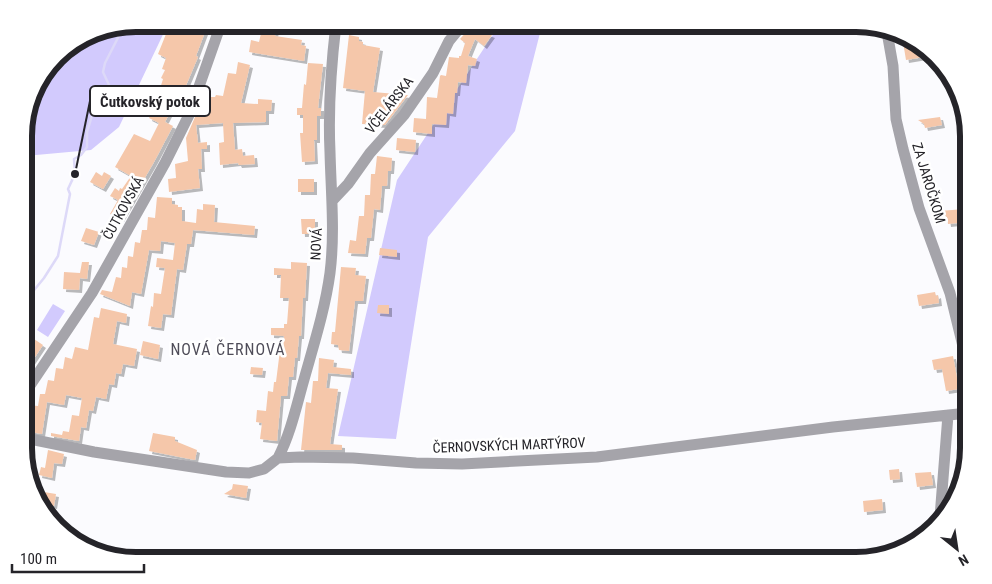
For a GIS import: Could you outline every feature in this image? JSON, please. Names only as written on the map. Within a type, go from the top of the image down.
[{"type":"street","name":"ČUTKOVSKÁ","points":[[32,383],[92,293],[165,163],[188,115],[218,32]]},
{"type":"street","name":"NOVÁ","points":[[278,458],[285,446],[324,305],[330,273],[332,201],[330,73],[335,32]]},
{"type":"street","name":"VČELÁRSKA","points":[[332,201],[348,184],[370,153],[404,115],[433,73],[449,41],[456,32]]},
{"type":"street","name":"ZA JAROČKOM","points":[[888,38],[893,66],[896,119],[901,142],[919,208],[950,293],[959,330]]},
{"type":"street","name":"ČERNOVSKÝCH MARTÝROV","points":[[278,458],[353,458],[416,463],[462,464],[597,457],[833,427],[959,414]]},
{"type":"street","points":[[941,507],[948,415]]},
{"type":"street","points":[[32,439],[94,452],[226,472],[249,473],[264,469],[278,458]]},
{"type":"shaded area","points":[[164,32],[119,127],[91,150],[32,155],[34,116],[43,90],[54,73],[68,58],[90,43],[123,33]]},
{"type":"shaded area","points":[[495,32],[540,33],[515,131],[428,237],[396,439],[338,436],[397,180]]},
{"type":"shaded area","points":[[53,304],[65,311],[48,337],[37,330]]},
{"type":"building","points":[[167,32],[205,32],[196,56],[198,57],[182,95],[187,98],[181,110],[173,106],[165,122],[173,126],[121,219],[110,214],[118,200],[110,196],[115,188],[119,191],[120,188],[122,189],[131,176],[115,167],[134,134],[150,141],[159,123],[149,118],[154,109],[160,111],[167,95],[159,92],[163,79],[161,78],[165,70],[162,69],[166,58],[158,54]]},
{"type":"building","points":[[261,32],[275,32],[275,36],[302,40],[301,45],[306,46],[304,61],[249,52],[251,40],[259,42]]},
{"type":"building","points":[[466,32],[484,32],[492,35],[484,46],[475,39],[468,56],[477,59],[475,66],[468,65],[466,83],[458,82],[453,114],[447,113],[446,125],[432,124],[432,134],[413,132],[414,118],[426,119],[427,97],[437,98],[440,76],[446,76],[449,57],[459,58],[461,56],[465,43],[460,39]]},
{"type":"building","points":[[349,35],[359,37],[359,41],[363,42],[363,45],[380,48],[373,92],[408,95],[385,125],[362,124],[365,91],[343,88]]},
{"type":"building","points":[[903,44],[923,57],[906,60]]},
{"type":"building","points":[[238,62],[250,65],[241,103],[258,104],[258,99],[272,100],[271,111],[266,111],[266,122],[233,123],[235,150],[242,149],[243,156],[254,155],[255,164],[220,165],[219,143],[224,142],[223,123],[196,125],[198,143],[207,142],[207,149],[201,149],[202,169],[198,169],[200,188],[169,192],[168,179],[176,178],[175,164],[188,161],[186,138],[201,103],[210,104],[211,97],[216,95],[223,96],[228,73],[236,74]]},
{"type":"building","points":[[308,63],[323,64],[318,108],[321,108],[321,116],[317,116],[317,140],[314,140],[315,161],[302,162],[300,133],[303,133],[303,115],[297,115],[297,108],[302,108]]},
{"type":"building","points":[[940,117],[942,125],[925,128],[924,124],[918,120]]},
{"type":"building","points":[[397,138],[416,140],[415,152],[396,150]]},
{"type":"building","points":[[377,156],[392,158],[391,171],[388,171],[387,186],[382,186],[380,210],[374,209],[371,238],[367,238],[365,254],[348,253],[350,240],[356,241],[359,216],[364,216],[365,195],[370,195],[371,174],[375,174]]},
{"type":"building","points":[[96,172],[102,176],[104,172],[111,176],[103,189],[90,182]]},
{"type":"building","points":[[298,179],[314,179],[314,192],[298,192]]},
{"type":"building","points":[[157,197],[172,198],[172,204],[182,207],[182,221],[196,223],[197,209],[203,210],[203,204],[215,205],[214,222],[255,226],[254,235],[193,230],[191,244],[187,244],[183,270],[177,269],[171,315],[163,314],[161,328],[148,326],[151,306],[153,307],[154,293],[161,294],[165,268],[156,267],[157,258],[173,260],[175,243],[161,241],[160,251],[149,250],[141,294],[132,292],[130,306],[100,294],[102,290],[112,292],[116,277],[121,278],[122,267],[127,268],[128,256],[133,257],[135,242],[140,243],[142,230],[147,230],[148,217],[155,218]]},
{"type":"building","points":[[959,209],[959,223],[948,224],[947,217],[940,211]]},
{"type":"building","points":[[301,219],[315,219],[315,234],[302,234]]},
{"type":"building","points":[[86,228],[99,232],[94,245],[81,241]]},
{"type":"building","points":[[380,248],[397,250],[397,257],[379,255]]},
{"type":"building","points":[[82,262],[89,262],[87,279],[80,278],[79,290],[63,289],[64,272],[80,273]]},
{"type":"building","points":[[291,262],[307,263],[301,336],[299,336],[293,377],[289,377],[287,396],[281,396],[277,441],[260,439],[262,423],[256,422],[257,410],[266,411],[268,391],[273,392],[280,350],[283,350],[284,336],[271,335],[271,328],[284,328],[284,324],[287,324],[289,298],[280,298],[281,275],[274,275],[274,268],[291,269]]},
{"type":"building","points":[[341,267],[356,268],[355,275],[366,276],[363,301],[355,301],[349,351],[339,350],[338,345],[331,344],[332,332],[335,332]]},
{"type":"building","points":[[935,292],[936,296],[938,295],[939,303],[919,306],[917,295]]},
{"type":"building","points":[[378,305],[389,305],[389,314],[377,313]]},
{"type":"building","points":[[101,308],[127,314],[126,323],[117,321],[113,344],[137,349],[134,366],[123,364],[121,374],[116,373],[114,385],[109,384],[106,399],[96,397],[93,411],[89,410],[86,428],[81,427],[79,441],[51,436],[51,433],[62,435],[63,431],[69,432],[72,415],[79,416],[82,398],[66,395],[64,405],[47,402],[42,434],[32,432],[32,405],[38,406],[40,394],[45,394],[48,380],[54,381],[56,368],[63,369],[65,357],[72,359],[75,347],[88,350],[94,317],[99,318]]},
{"type":"building","points":[[34,339],[43,345],[32,362],[32,342]]},
{"type":"building","points":[[143,341],[160,345],[158,359],[140,355]]},
{"type":"building","points":[[953,356],[959,389],[946,391],[942,369],[934,370],[932,360]]},
{"type":"building","points":[[319,358],[334,360],[333,367],[351,369],[351,375],[328,373],[326,388],[338,389],[330,444],[342,445],[342,450],[301,450],[306,402],[311,403],[313,381],[318,381]]},
{"type":"building","points":[[251,367],[263,368],[262,375],[250,374]]},
{"type":"building","points":[[153,433],[175,437],[175,441],[197,450],[195,460],[149,451]]},
{"type":"building","points":[[48,450],[64,454],[62,464],[54,463],[52,478],[39,475],[41,467],[45,468]]},
{"type":"building","points":[[899,469],[900,479],[890,480],[889,470]]},
{"type":"building","points":[[931,472],[933,485],[917,487],[915,473]]},
{"type":"building","points":[[233,484],[248,486],[246,498],[224,494],[232,489]]},
{"type":"building","points":[[42,492],[56,494],[54,506],[50,505]]},
{"type":"building","points":[[882,499],[883,510],[864,512],[863,501]]},
{"type":"waterway","points":[[32,293],[58,256],[70,194],[68,189],[75,174],[74,159],[81,155],[87,147],[87,132],[94,109],[109,85],[103,72],[105,63],[120,34]]},
{"type":"place","name":"Čutkovský potok","points":[[75,174]]},
{"type":"district","name":"NOVÁ ČERNOVÁ","points":[[228,349]]}]
